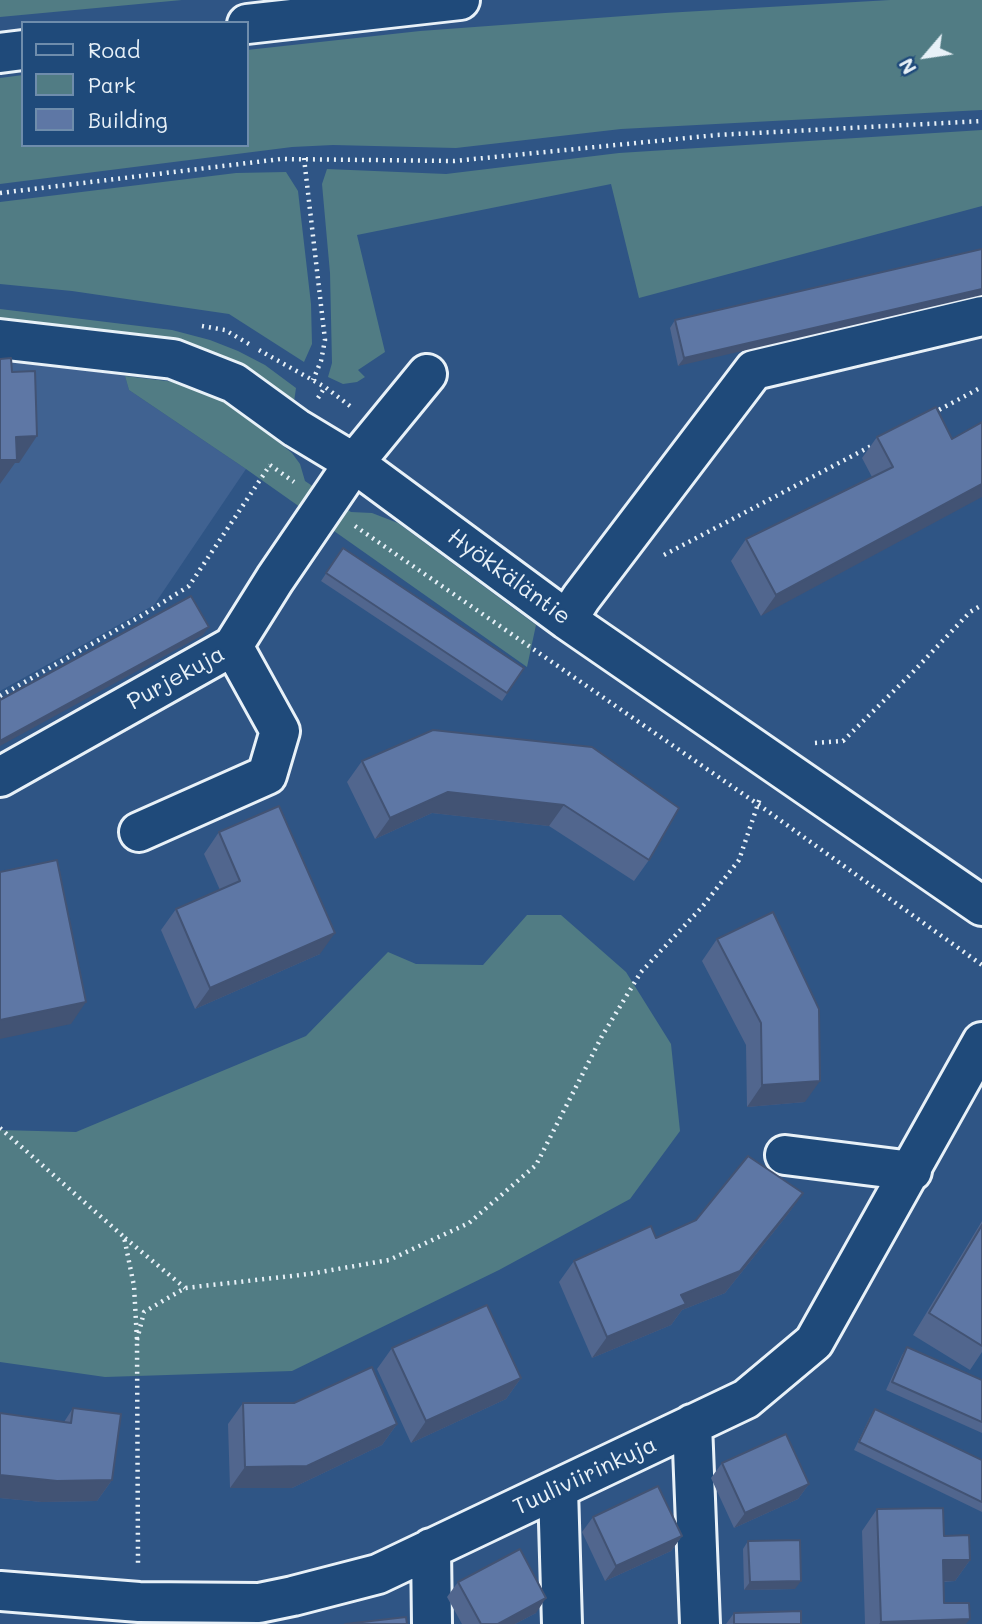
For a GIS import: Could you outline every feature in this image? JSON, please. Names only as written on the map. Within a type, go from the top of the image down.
[{"type":"street","points":[[248,24],[460,0]]},
{"type":"street","points":[[0,53],[21,50]]},
{"type":"street","points":[[567,620],[754,370],[982,316]]},
{"type":"street","name":"Hyökkäläntie","points":[[0,339],[173,359],[234,383],[296,428],[354,463],[567,620],[982,906]]},
{"type":"street","name":"Purjekuja","points":[[0,777],[233,646],[354,463],[427,374]]},
{"type":"street","points":[[139,832],[267,775],[280,732],[233,646]]},
{"type":"street","name":"Tuuliviirinkuja","points":[[0,1591],[160,1609],[260,1603],[293,1610],[379,1574],[746,1399],[814,1342],[982,1042]]},
{"type":"street","points":[[785,1155],[912,1171]]},
{"type":"street","points":[[692,1424],[700,1624]]},
{"type":"street","points":[[558,1489],[562,1624]]},
{"type":"street","points":[[431,1548],[432,1624]]},
{"type":"path","points":[[0,193],[304,158],[454,161],[717,135],[982,121]]},
{"type":"path","points":[[304,158],[325,340],[321,361],[313,380]]},
{"type":"path","points":[[0,696],[141,617],[189,586],[326,387]]},
{"type":"path","points":[[931,414],[981,389]]},
{"type":"path","points":[[654,560],[883,440]]},
{"type":"path","points":[[270,465],[759,805],[982,965]]},
{"type":"path","points":[[807,743],[843,741],[970,612],[982,605]]},
{"type":"path","points":[[137,1340],[144,1312],[184,1289],[309,1274],[389,1260],[469,1223],[536,1165],[602,1036],[641,972],[702,907],[739,860],[759,805]]},
{"type":"path","points":[[0,1128],[184,1289]]},
{"type":"path","points":[[124,1237],[134,1286],[160,1609]]},
{"type":"shaded area","points":[[0,360],[125,376],[129,390],[246,469],[154,605],[0,691]]},
{"type":"green space","points":[[0,0],[182,0],[0,17]]},
{"type":"green space","points":[[890,0],[982,0],[982,110],[621,129],[456,148],[333,145],[292,147],[0,184],[0,78],[21,75],[21,147],[248,147],[248,50],[420,31]]},
{"type":"green space","points":[[982,130],[982,206],[639,298],[611,184],[357,235],[385,352],[358,370],[365,377],[357,382],[343,384],[328,377],[332,363],[330,273],[322,184],[327,169],[446,174],[619,153]]},
{"type":"green space","points":[[286,172],[298,191],[311,304],[312,344],[304,362],[229,314],[72,291],[0,284],[0,202],[236,173]]},
{"type":"green space","points":[[0,309],[172,330],[210,340],[265,365],[296,388],[294,402],[229,358],[183,341],[0,319]]},
{"type":"green space","points":[[125,376],[175,382],[204,391],[234,407],[292,453],[300,464],[305,481],[351,512],[372,513],[398,523],[536,625],[527,667],[129,390]]},
{"type":"green space","points":[[527,915],[561,915],[626,972],[671,1044],[680,1131],[630,1199],[499,1270],[292,1371],[105,1377],[0,1362],[0,1130],[76,1132],[306,1036],[388,952],[416,964],[483,965]]},
{"type":"building","points":[[982,249],[982,289],[684,358],[675,320]]},
{"type":"building","points":[[11,358],[12,372],[35,371],[37,436],[16,437],[17,460],[0,460],[0,359]]},
{"type":"building","points":[[936,407],[952,439],[982,422],[982,484],[776,595],[746,539],[893,467],[877,437]]},
{"type":"building","points":[[343,548],[524,668],[507,693],[326,573]]},
{"type":"building","points":[[191,596],[209,627],[0,741],[0,700]]},
{"type":"building","points":[[433,730],[592,747],[679,808],[649,860],[564,805],[448,792],[390,818],[362,761]]},
{"type":"building","points":[[279,806],[335,933],[210,988],[176,909],[240,881],[219,832]]},
{"type":"building","points":[[57,860],[86,1002],[0,1020],[0,872]]},
{"type":"building","points":[[773,912],[819,1009],[820,1081],[762,1085],[761,1023],[717,939]]},
{"type":"building","points":[[748,1156],[803,1193],[740,1271],[681,1295],[686,1304],[607,1337],[574,1261],[651,1226],[656,1238],[696,1220]]},
{"type":"building","points":[[982,1225],[982,1346],[929,1313]]},
{"type":"building","points":[[487,1305],[521,1378],[426,1421],[392,1348]]},
{"type":"building","points":[[907,1347],[982,1380],[982,1422],[892,1382]]},
{"type":"building","points":[[372,1367],[397,1424],[307,1466],[245,1467],[243,1403],[294,1403]]},
{"type":"building","points":[[73,1408],[121,1414],[112,1480],[57,1481],[0,1475],[0,1413],[71,1423]]},
{"type":"building","points":[[875,1409],[982,1460],[982,1502],[859,1442]]},
{"type":"building","points":[[786,1434],[809,1484],[745,1513],[722,1463]]},
{"type":"building","points":[[658,1486],[682,1536],[616,1566],[593,1517]]},
{"type":"building","points":[[943,1508],[944,1536],[969,1535],[970,1560],[943,1560],[944,1603],[969,1603],[970,1619],[881,1622],[877,1509]]},
{"type":"building","points":[[800,1540],[801,1581],[750,1582],[748,1541]]},
{"type":"building","points":[[520,1549],[546,1598],[498,1624],[481,1624],[458,1582]]},
{"type":"building","points":[[801,1611],[801,1624],[734,1624],[734,1613]]},
{"type":"building","points":[[406,1617],[407,1624],[345,1624]]}]
